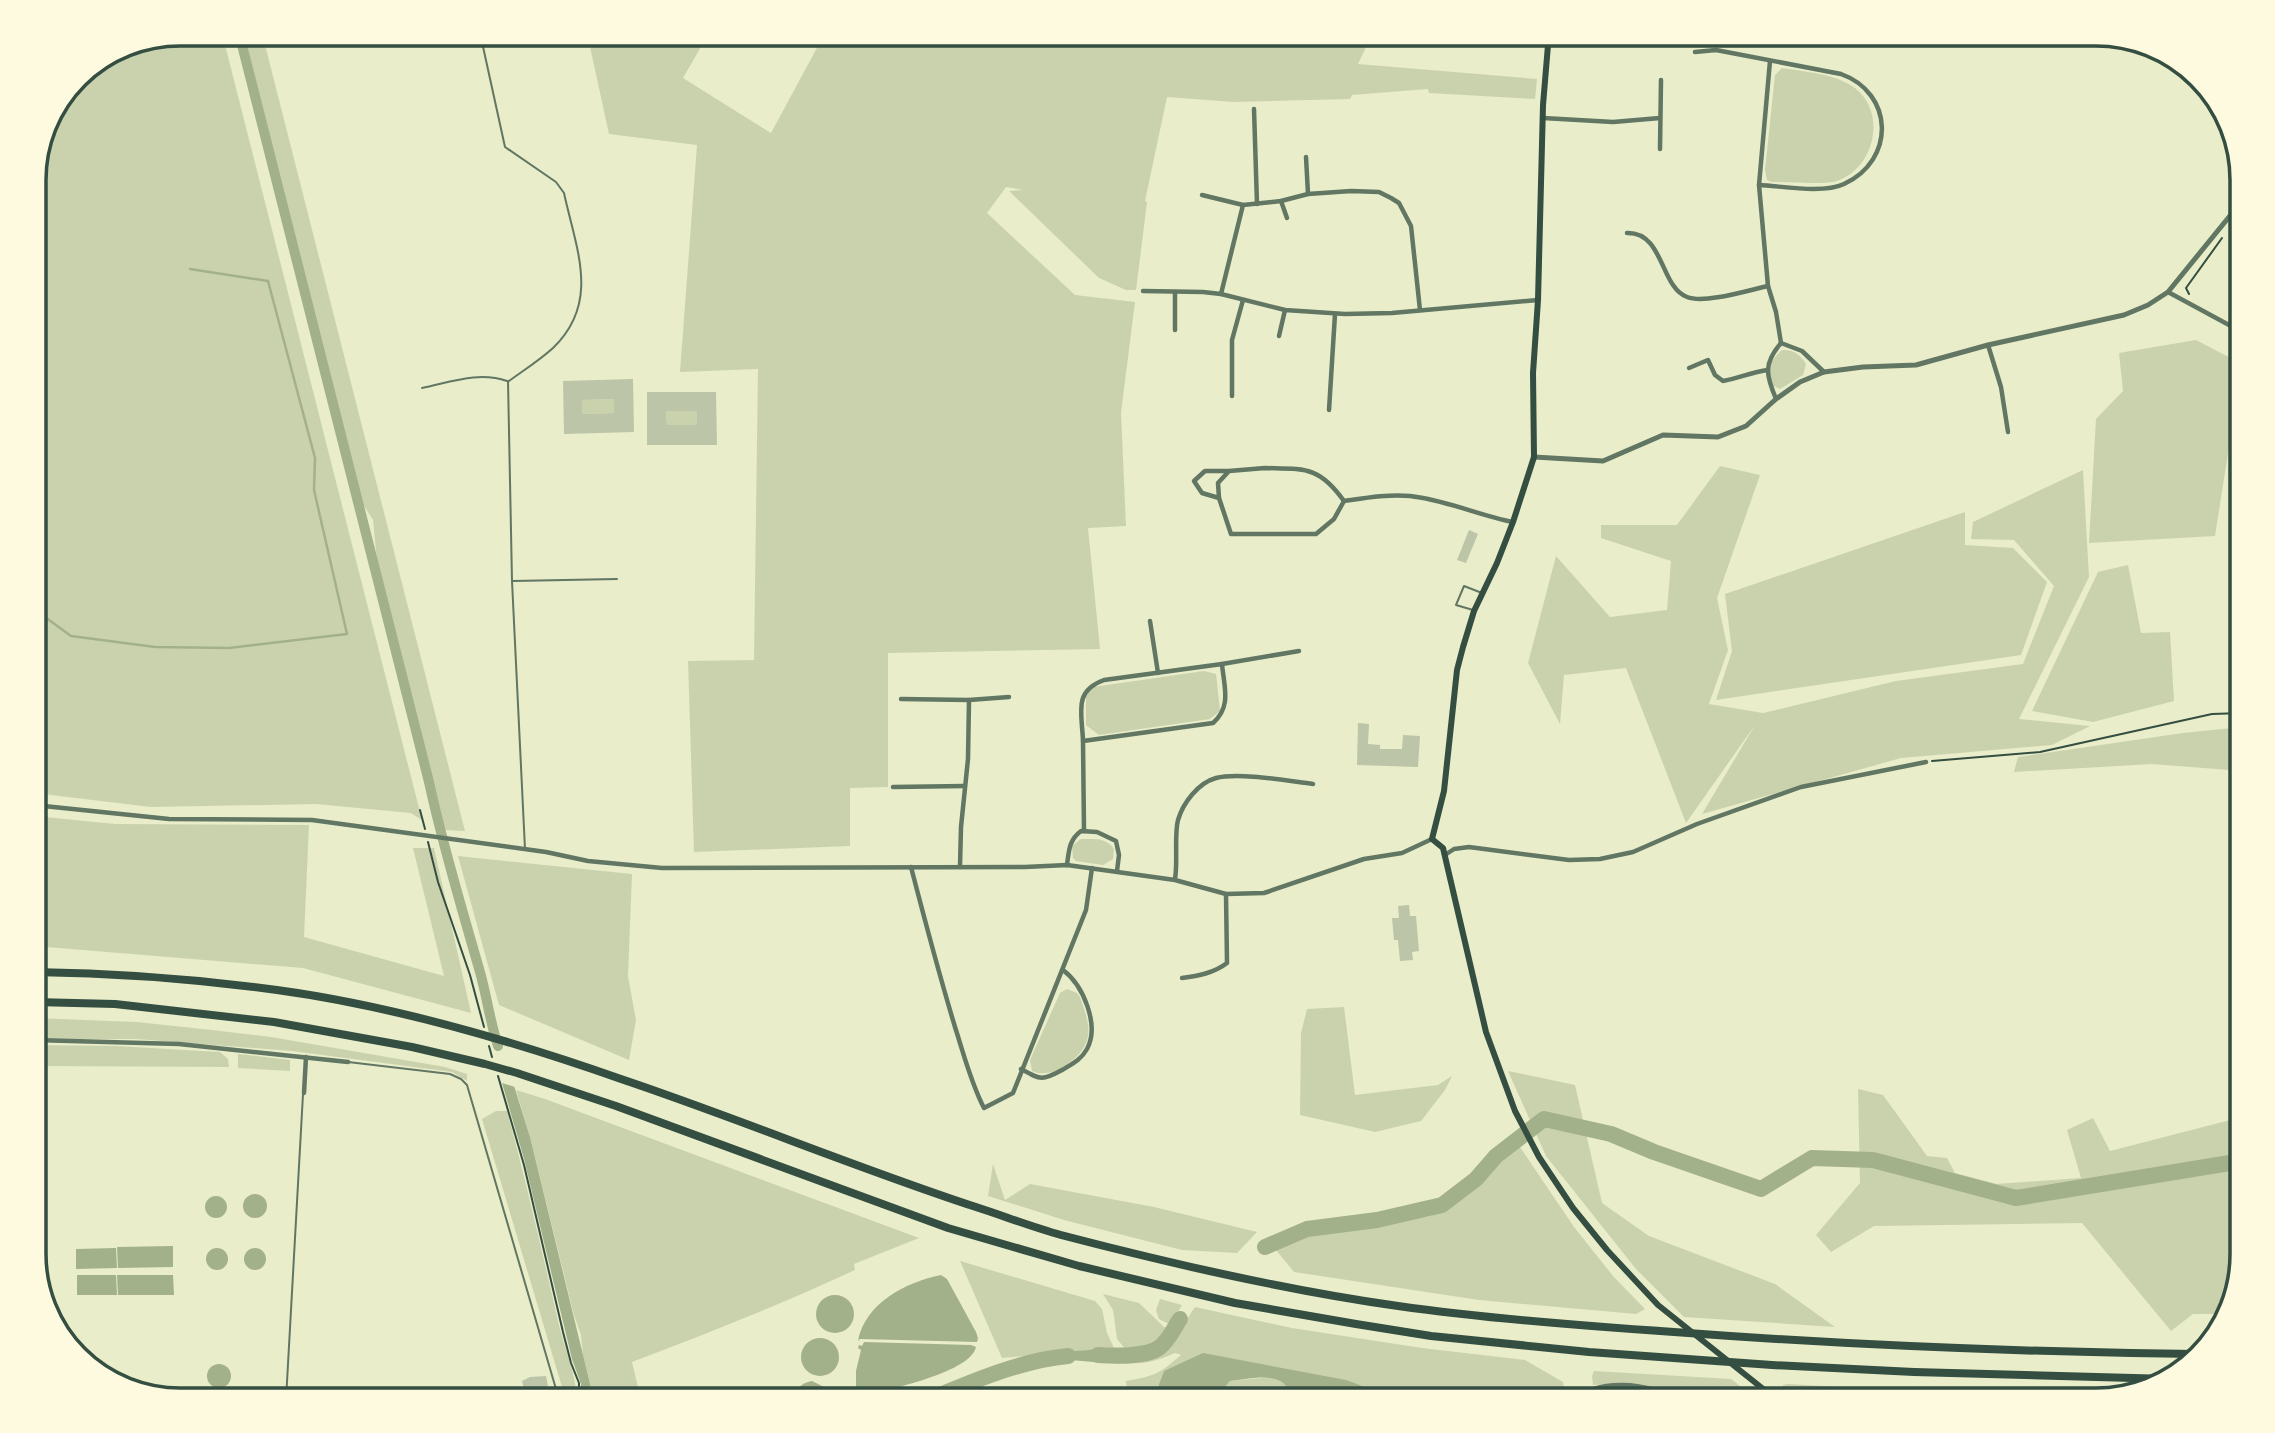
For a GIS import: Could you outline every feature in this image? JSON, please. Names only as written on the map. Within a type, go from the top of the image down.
[{"type":"highway","points":[[46,972],[114,973],[280,991],[482,1032],[719,1113],[886,1178],[1043,1229],[1250,1280],[1396,1306],[1612,1328],[1919,1347],[2184,1354]]},
{"type":"highway","points":[[46,1002],[115,1004],[274,1022],[412,1046],[485,1064],[616,1106],[948,1228],[1079,1266],[1235,1303],[1431,1336],[1589,1352],[1914,1372],[2143,1378]]},
{"type":"main road","points":[[1548,46],[1533,373],[1534,457],[1513,522],[1474,611],[1457,670],[1444,791],[1432,839],[1443,848],[1445,855],[1486,1032],[1515,1111],[1535,1150],[1573,1208],[1658,1306],[1761,1388]]},
{"type":"street","points":[[1695,52],[1716,50],[1840,74],[1857,81],[1876,102],[1882,125],[1882,141],[1878,153],[1864,171],[1842,185],[1810,188],[1759,185]]},
{"type":"street","points":[[1770,61],[1759,185],[1768,286],[1781,343]]},
{"type":"street","points":[[1660,149],[1661,80]]},
{"type":"street","points":[[1254,109],[1256,204]]},
{"type":"street","points":[[1543,118],[1613,122],[1660,118]]},
{"type":"street","points":[[1306,157],[1308,194]]},
{"type":"street","points":[[1202,195],[1243,205],[1281,201],[1308,194],[1379,192],[1399,203],[1411,226],[1420,310]]},
{"type":"street","points":[[1281,201],[1287,219]]},
{"type":"street","points":[[1221,294],[1243,205]]},
{"type":"street","points":[[1534,457],[1604,461],[1663,435],[1718,437],[1746,426],[1800,382],[1824,372],[1916,365],[1988,345],[2124,315],[2148,305],[2168,292],[2230,216]]},
{"type":"street","points":[[1627,233],[1638,235],[1656,249],[1673,285],[1686,297],[1693,299],[1718,296],[1768,286]]},
{"type":"street","points":[[1143,291],[1221,294],[1285,310],[1335,314],[1392,313],[1538,300]]},
{"type":"street","points":[[1175,292],[1175,330]]},
{"type":"street","points":[[2168,292],[2230,326]]},
{"type":"street","points":[[1232,396],[1232,340],[1243,300]]},
{"type":"street","points":[[1279,336],[1285,310]]},
{"type":"street","points":[[1329,410],[1335,314]]},
{"type":"street","points":[[1776,400],[1768,379],[1768,364],[1781,343]]},
{"type":"street","points":[[1781,343],[1802,351],[1824,372]]},
{"type":"street","points":[[1988,345],[2001,387],[2008,432]]},
{"type":"street","points":[[1689,368],[1708,360],[1715,374],[1723,381],[1768,370]]},
{"type":"street","points":[[1219,498],[1202,493],[1194,481],[1205,471],[1309,469],[1332,484],[1344,501]]},
{"type":"street","points":[[1229,471],[1218,483],[1219,498],[1231,534],[1317,534],[1334,519],[1344,501]]},
{"type":"street","points":[[1344,501],[1409,496],[1459,506],[1513,522]]},
{"type":"street","points":[[1150,621],[1158,673]]},
{"type":"street","points":[[1084,831],[1082,699],[1085,691],[1093,684],[1104,680],[1299,651]]},
{"type":"street","points":[[1083,741],[1213,723],[1222,715],[1226,702],[1222,664]]},
{"type":"street","points":[[901,699],[969,700],[1009,697]]},
{"type":"street","points":[[960,866],[969,700]]},
{"type":"street","points":[[1445,855],[1454,849],[1469,848],[1569,860],[1600,859],[1633,852],[1709,820],[1801,787],[1926,762]]},
{"type":"street","points":[[1175,880],[1178,864],[1177,822],[1189,796],[1215,778],[1242,777],[1313,784]]},
{"type":"street","points":[[893,787],[965,786]]},
{"type":"street","points":[[46,806],[159,819],[312,820],[588,861],[662,868],[1067,865],[1175,880],[1226,894],[1264,893],[1364,859],[1402,853],[1432,839]]},
{"type":"street","points":[[1067,865],[1068,847],[1074,836],[1084,831],[1097,832],[1116,841],[1119,855],[1117,871]]},
{"type":"street","points":[[911,867],[962,1049],[976,1093],[985,1108],[1013,1093],[1086,910],[1092,868]]},
{"type":"street","points":[[1182,978],[1195,977],[1227,963],[1226,894]]},
{"type":"street","points":[[1021,1069],[1038,1078],[1047,1078],[1076,1062],[1089,1045],[1092,1030],[1084,998],[1076,981],[1063,970]]},
{"type":"street","points":[[46,1040],[143,1042],[348,1062]]},
{"type":"street","points":[[304,1093],[306,1057]]},
{"type":"street","points":[[1598,1388],[1618,1384],[1644,1388]]},
{"type":"lane","points":[[483,46],[505,147],[556,182],[564,193],[583,279],[581,300],[575,318],[554,347],[508,381]]},
{"type":"lane","points":[[422,388],[477,376],[494,376],[508,381]]},
{"type":"lane","points":[[508,381],[512,581],[525,850]]},
{"type":"lane","points":[[512,581],[617,579]]},
{"type":"lane","points":[[1474,611],[1456,605],[1464,586],[1482,593]]},
{"type":"lane","points":[[348,1062],[450,1074],[459,1077],[467,1085],[555,1388]]},
{"type":"lane","points":[[287,1388],[304,1093]]},
{"type":"path","points":[[2194,308],[2186,288],[2224,236]]},
{"type":"path","points":[[1926,762],[2040,752],[2211,714],[2230,713]]},
{"type":"path","points":[[420,810],[438,882],[471,975],[482,1032]]},
{"type":"path","points":[[489,1044],[492,1057]]},
{"type":"path","points":[[496,1069],[524,1165],[565,1342],[579,1388]]},
{"type":"shaded area","points":[[225,46],[422,820],[411,813],[316,804],[151,807],[46,794],[46,171],[50,145],[59,120],[73,98],[98,73],[128,56],[154,48]]},
{"type":"shaded area","points":[[247,46],[265,46],[465,831],[443,830],[377,561],[373,520],[361,501]]},
{"type":"shaded area","points":[[590,46],[701,46],[683,78],[771,133],[818,46],[1367,46],[1358,64],[1537,79],[1535,99],[1429,93],[1428,89],[1352,95],[1350,99],[1234,102],[1167,97],[1145,201],[1136,290],[1126,290],[1099,278],[1009,191],[1023,190],[1006,187],[987,213],[1075,295],[1135,302],[1121,413],[1126,526],[1088,528],[1100,649],[888,653],[888,787],[850,788],[850,846],[694,852],[688,661],[754,660],[758,369],[680,372],[697,145],[609,134]]},
{"type":"shaded area","points":[[1782,68],[1838,79],[1855,88],[1865,99],[1871,111],[1872,139],[1868,152],[1850,174],[1837,181],[1824,183],[1767,180],[1765,170],[1775,75]]},
{"type":"shaded area","points":[[2196,340],[2230,358],[2230,440],[2215,536],[2089,543],[2096,419],[2123,391],[2119,353]]},
{"type":"shaded area","points":[[1782,350],[1796,353],[1806,364],[1803,375],[1780,389],[1772,385],[1770,369],[1774,358]]},
{"type":"shaded area","points":[[614,399],[614,413],[582,414],[582,400]]},
{"type":"shaded area","points":[[666,411],[697,411],[697,425],[667,425]]},
{"type":"shaded area","points":[[1720,466],[1760,475],[1717,598],[1728,650],[1709,704],[1763,713],[1896,681],[2023,664],[2054,586],[2014,540],[1971,539],[1973,522],[2083,470],[2089,577],[2019,719],[2090,726],[2052,745],[1901,758],[1702,814],[1755,725],[1686,823],[1626,668],[1564,675],[1560,724],[1528,663],[1556,556],[1610,617],[1667,610],[1671,561],[1601,538],[1601,525],[1677,525]]},
{"type":"shaded area","points":[[1965,512],[1965,545],[2013,548],[2047,582],[2021,655],[1716,700],[1732,651],[1725,594]]},
{"type":"shaded area","points":[[2128,565],[2141,633],[2170,632],[2174,701],[2093,722],[2032,711],[2098,572]]},
{"type":"shaded area","points":[[1204,671],[1216,674],[1220,711],[1210,719],[1099,735],[1086,725],[1086,695],[1093,687]]},
{"type":"shaded area","points":[[2230,728],[2230,770],[2152,764],[2014,772],[2018,757]]},
{"type":"shaded area","points":[[46,817],[115,824],[309,825],[304,937],[444,976],[413,848],[434,848],[471,1013],[303,968],[46,947]]},
{"type":"shaded area","points":[[1081,839],[1107,842],[1114,849],[1113,859],[1103,865],[1076,861],[1073,858],[1072,846]]},
{"type":"shaded area","points":[[458,856],[632,874],[628,976],[636,1020],[629,1060],[499,1005]]},
{"type":"shaded area","points":[[1067,989],[1080,997],[1088,1026],[1086,1044],[1074,1059],[1058,1070],[1049,1073],[1032,1071],[1030,1060],[1060,993]]},
{"type":"shaded area","points":[[1344,1007],[1355,1095],[1438,1085],[1452,1076],[1445,1090],[1421,1121],[1375,1132],[1300,1115],[1301,1033],[1307,1009]]},
{"type":"shaded area","points":[[46,1018],[137,1022],[271,1037],[445,1067],[467,1074],[467,1081],[452,1072],[292,1051],[136,1039],[46,1039]]},
{"type":"shaded area","points":[[489,1038],[500,1041],[530,1137],[591,1388],[581,1388],[572,1359],[524,1159]]},
{"type":"shaded area","points":[[46,1045],[220,1052],[228,1059],[229,1067],[46,1066]]},
{"type":"shaded area","points":[[238,1054],[290,1060],[290,1071],[238,1068]]},
{"type":"shaded area","points":[[1508,1071],[1575,1085],[1602,1203],[1649,1236],[1775,1284],[1835,1327],[1684,1317],[1636,1269],[1546,1156]]},
{"type":"shaded area","points":[[1858,1089],[1883,1095],[1927,1156],[1947,1158],[1955,1173],[1997,1184],[2081,1178],[2067,1130],[2093,1118],[2110,1151],[2230,1120],[2230,1253],[2225,1288],[2215,1314],[2193,1314],[2171,1331],[2082,1223],[1874,1226],[1831,1252],[1816,1235],[1860,1183]]},
{"type":"shaded area","points":[[516,1090],[919,1238],[854,1264],[855,1270],[800,1295],[632,1362],[638,1388],[591,1388],[581,1335]]},
{"type":"shaded area","points":[[496,1111],[507,1111],[576,1388],[562,1388],[482,1119]]},
{"type":"shaded area","points":[[1520,1147],[1574,1227],[1613,1276],[1645,1309],[1636,1314],[1479,1300],[1294,1272],[1276,1250],[1293,1237],[1358,1224],[1430,1216],[1466,1196],[1498,1160]]},
{"type":"shaded area","points":[[993,1164],[1005,1200],[1030,1184],[1154,1207],[1257,1232],[1237,1253],[1182,1250],[1064,1220],[988,1196]]},
{"type":"shaded area","points":[[255,1194],[266,1201],[267,1206],[260,1217],[255,1218],[244,1211],[243,1206],[250,1195]]},
{"type":"shaded area","points":[[216,1196],[224,1199],[227,1207],[224,1215],[216,1218],[208,1215],[205,1207],[208,1199]]},
{"type":"shaded area","points":[[173,1246],[173,1267],[118,1268],[117,1247]]},
{"type":"shaded area","points":[[116,1248],[117,1268],[76,1269],[76,1249]]},
{"type":"shaded area","points":[[217,1248],[225,1251],[228,1259],[225,1267],[217,1270],[209,1267],[206,1259],[209,1251]]},
{"type":"shaded area","points":[[255,1248],[263,1251],[266,1259],[263,1267],[255,1270],[247,1267],[244,1259],[247,1251]]},
{"type":"shaded area","points":[[960,1261],[1095,1301],[1102,1309],[1107,1333],[1114,1348],[1002,1358]]},
{"type":"shaded area","points":[[77,1275],[116,1275],[117,1295],[77,1295]]},
{"type":"shaded area","points":[[117,1275],[173,1275],[174,1295],[118,1295]]},
{"type":"shaded area","points":[[941,1275],[947,1279],[976,1332],[977,1342],[858,1341],[869,1316],[889,1296],[914,1283]]},
{"type":"shaded area","points":[[1103,1294],[1139,1303],[1164,1327],[1170,1328],[1162,1338],[1151,1345],[1126,1350],[1117,1339],[1113,1310]]},
{"type":"shaded area","points":[[835,1295],[849,1300],[854,1314],[849,1328],[835,1333],[821,1328],[816,1314],[821,1300]]},
{"type":"shaded area","points":[[1160,1299],[1182,1305],[1171,1325],[1159,1319],[1156,1310]]},
{"type":"shaded area","points":[[1195,1307],[1292,1328],[1422,1348],[1525,1360],[1563,1382],[1564,1388],[1367,1388],[1346,1380],[1164,1371],[1158,1388],[1127,1388],[1126,1381],[1156,1373],[1181,1355],[1175,1353],[1144,1363],[1133,1363],[1132,1360],[1155,1354],[1170,1346],[1180,1335]]},
{"type":"shaded area","points":[[1170,1328],[1181,1330],[1172,1343],[1154,1354],[1132,1360],[1126,1350],[1151,1345],[1162,1338]]},
{"type":"shaded area","points":[[820,1338],[834,1343],[839,1357],[834,1371],[820,1376],[806,1371],[801,1357],[806,1343]]},
{"type":"shaded area","points":[[864,1342],[976,1347],[970,1357],[958,1365],[923,1380],[894,1388],[856,1388],[856,1371],[861,1350],[858,1348],[859,1345],[862,1346]]},
{"type":"shaded area","points":[[1114,1348],[1122,1361],[1105,1363],[1047,1358],[1063,1352]]},
{"type":"shaded area","points":[[1203,1353],[1346,1380],[1367,1388],[1287,1388],[1277,1379],[1258,1378],[1230,1381],[1224,1388],[1158,1388],[1164,1371]]},
{"type":"shaded area","points":[[219,1364],[228,1367],[231,1376],[228,1385],[219,1388],[210,1385],[207,1376],[210,1367]]},
{"type":"shaded area","points":[[1594,1371],[1731,1379],[1743,1388],[1651,1388],[1631,1383],[1593,1385]]},
{"type":"shaded area","points":[[1271,1377],[1285,1384],[1287,1388],[1224,1388],[1230,1381]]},
{"type":"shaded area","points":[[812,1381],[826,1388],[798,1388]]},
{"type":"shaded area","points":[[1788,1384],[1861,1388],[1782,1388]]},
{"type":"pier","points":[[486,1039],[504,1040],[518,1088],[499,1082]]},
{"type":"building","points":[[633,379],[634,432],[564,434],[563,381]],"holes":[[[614,399],[614,413],[582,414],[582,400]]]},
{"type":"building","points":[[647,392],[716,392],[717,445],[647,445]],"holes":[[[666,411],[697,411],[697,425],[667,425]]]},
{"type":"building","points":[[1469,530],[1478,534],[1466,563],[1457,560]]},
{"type":"building","points":[[1358,723],[1369,724],[1368,744],[1380,745],[1380,749],[1402,749],[1403,735],[1420,736],[1418,767],[1357,765]]},
{"type":"building","points":[[1409,905],[1410,916],[1416,916],[1419,951],[1412,952],[1413,960],[1400,961],[1392,918],[1399,918],[1398,906]]},
{"type":"building","points":[[546,1376],[548,1386],[524,1388],[522,1381],[530,1377]]},
{"type":"waterway","points":[[242,46],[440,830],[498,1046]]},
{"type":"waterway","points":[[46,618],[71,636],[155,647],[229,648],[347,634],[314,490],[315,458],[268,281],[190,269]]},
{"type":"waterway","points":[[1265,1247],[1307,1229],[1377,1220],[1442,1205],[1476,1179],[1496,1156],[1544,1119],[1611,1134],[1761,1189],[1812,1158],[1873,1160],[2016,1198],[2230,1163]]},
{"type":"waterway","points":[[1098,1355],[1130,1355],[1155,1350],[1166,1341],[1180,1319]]},
{"type":"waterway","points":[[957,1388],[1015,1367],[1068,1356]]}]
